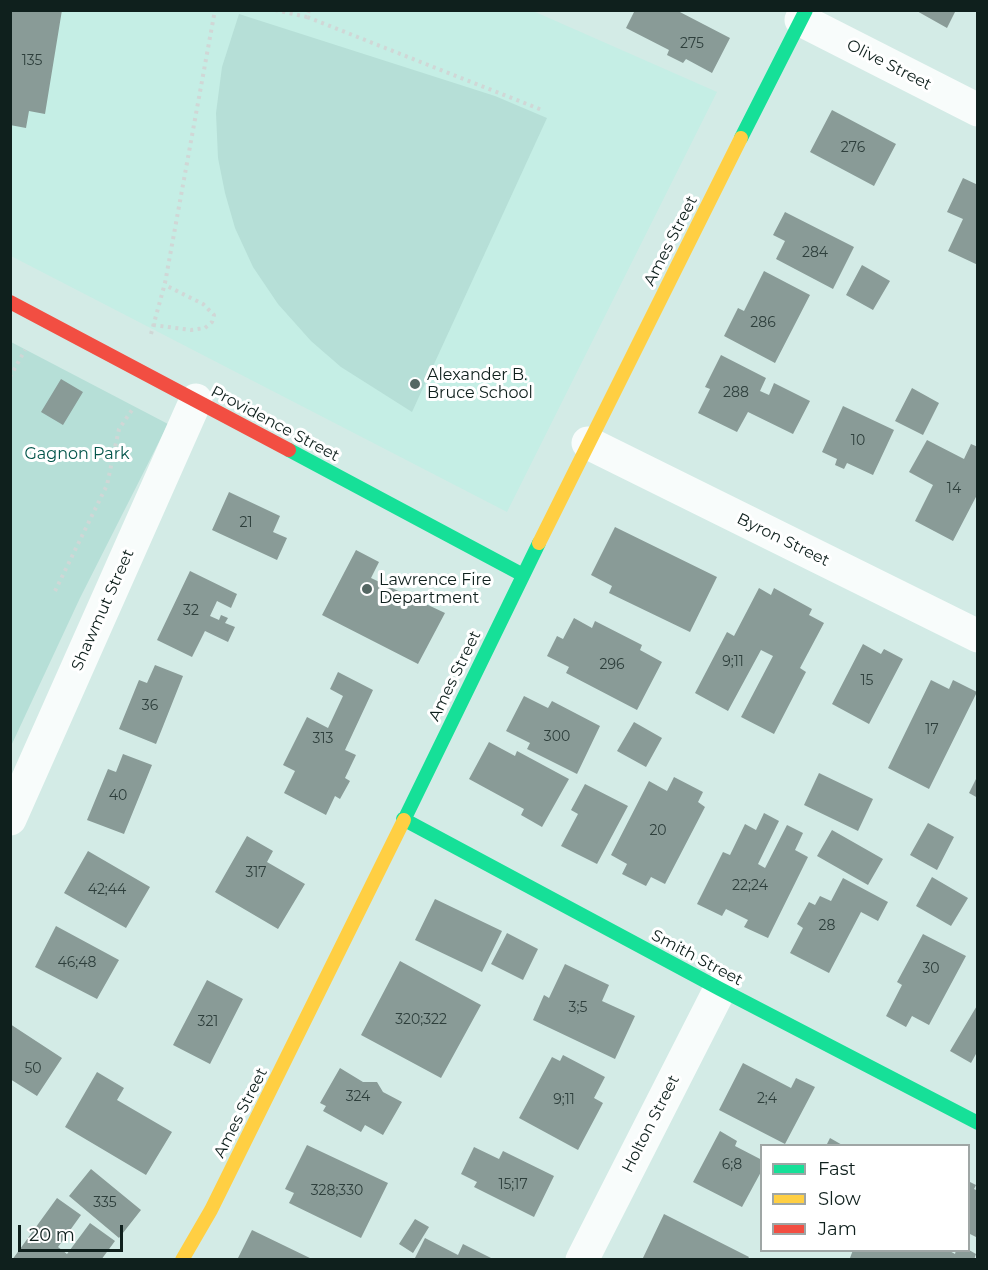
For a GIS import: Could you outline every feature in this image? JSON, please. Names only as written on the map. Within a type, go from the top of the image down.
[{"type":"street","name":"Olive Street","points":[[803,15],[978,110]]},
{"type":"street","name":"Ames Street","points":[[182,1260],[221,1190],[318,996],[588,443],[803,15]]},
{"type":"street","name":"Providence Street","points":[[10,302],[523,575]]},
{"type":"street","name":"Shawmut Street","points":[[10,819],[196,400]]},
{"type":"street","name":"Byron Street","points":[[588,443],[978,636]]},
{"type":"street","name":"Smith Street","points":[[403,819],[720,989],[978,1123]]},
{"type":"street","name":"Holton Street","points":[[582,1260],[720,989]]},
{"type":"path","points":[[151,334],[165,285],[215,10]]},
{"type":"path","points":[[275,10],[307,17],[542,110]]},
{"type":"path","points":[[307,17],[309,10]]},
{"type":"path","points":[[153,325],[191,330],[205,328],[212,322],[214,315],[203,304],[165,285]]},
{"type":"path","points":[[10,377],[25,350]]},
{"type":"path","points":[[56,591],[107,485],[119,429],[134,407]]},
{"type":"shaded area","name":"Alexander B. Bruce School","points":[[10,11],[533,11],[717,92],[507,512],[11,256]]},
{"type":"green space","points":[[239,14],[495,96],[547,118],[412,412],[341,367],[311,341],[278,304],[253,267],[235,228],[218,158],[216,113],[222,67]]},
{"type":"green space","name":"Gagnon Park","points":[[11,342],[168,424],[80,598],[11,746]]},
{"type":"building","points":[[10,10],[62,10],[45,114],[29,111],[26,128],[10,125]]},
{"type":"building","points":[[635,10],[676,10],[730,38],[712,73],[686,59],[683,63],[667,55],[669,50],[626,28]]},
{"type":"building","points":[[915,10],[956,10],[947,28]]},
{"type":"building","points":[[832,110],[896,144],[874,186],[810,152]]},
{"type":"building","points":[[963,178],[978,185],[978,265],[948,251],[963,219],[947,212]]},
{"type":"building","points":[[785,212],[854,247],[833,289],[776,259],[785,241],[773,235]]},
{"type":"building","points":[[862,265],[890,281],[873,310],[846,295]]},
{"type":"building","points":[[764,271],[810,295],[775,363],[724,336],[738,308],[744,311]]},
{"type":"building","points":[[721,355],[766,378],[760,391],[769,395],[774,383],[810,401],[793,434],[748,412],[737,432],[698,413],[710,389],[705,387]]},
{"type":"building","points":[[61,379],[83,392],[63,425],[41,412]]},
{"type":"building","points":[[912,388],[939,403],[923,435],[895,421]]},
{"type":"building","points":[[843,406],[894,430],[873,475],[847,463],[844,469],[835,465],[837,459],[822,452]]},
{"type":"building","points":[[927,440],[964,459],[971,444],[978,447],[978,493],[953,541],[915,521],[933,485],[909,472]]},
{"type":"building","points":[[229,492],[280,516],[273,532],[287,538],[277,560],[212,530]]},
{"type":"building","points":[[615,527],[717,577],[690,632],[609,593],[612,586],[591,575]]},
{"type":"building","points":[[356,550],[379,562],[371,578],[445,613],[418,664],[322,615]]},
{"type":"building","points":[[190,571],[237,594],[231,608],[217,601],[210,616],[219,620],[221,615],[228,618],[225,623],[235,627],[228,642],[205,631],[192,657],[157,640]]},
{"type":"building","points":[[759,588],[771,595],[774,588],[812,609],[809,615],[824,623],[800,668],[806,672],[774,734],[741,717],[773,656],[761,650],[728,711],[695,693],[727,632],[734,636]]},
{"type":"building","points":[[574,618],[592,628],[595,621],[642,645],[640,650],[662,662],[637,710],[566,673],[569,667],[547,656],[557,636],[563,639]]},
{"type":"building","points":[[863,644],[881,654],[884,649],[903,659],[869,724],[832,704]]},
{"type":"building","points":[[155,665],[183,676],[156,744],[119,729],[139,680],[147,683]]},
{"type":"building","points":[[338,672],[373,690],[345,750],[356,755],[345,778],[350,781],[340,799],[335,796],[326,815],[284,793],[295,771],[283,765],[307,717],[328,728],[343,696],[330,689]]},
{"type":"building","points":[[931,680],[949,689],[953,680],[977,692],[929,789],[888,768]]},
{"type":"building","points":[[524,696],[548,708],[552,701],[600,726],[577,774],[527,749],[530,743],[506,731]]},
{"type":"building","points":[[634,722],[662,738],[646,767],[617,751]]},
{"type":"building","points":[[489,742],[515,756],[517,751],[569,779],[542,827],[521,815],[524,809],[469,779]]},
{"type":"building","points":[[123,754],[152,765],[124,834],[87,820],[108,769],[116,772]]},
{"type":"building","points":[[819,773],[873,799],[858,831],[804,805]]},
{"type":"building","points":[[978,775],[978,798],[969,793]]},
{"type":"building","points":[[674,777],[703,792],[698,802],[705,807],[665,884],[651,877],[646,886],[622,874],[627,864],[611,855],[649,781],[667,791]]},
{"type":"building","points":[[585,784],[628,806],[597,864],[561,846],[578,814],[571,810]]},
{"type":"building","points":[[764,813],[779,821],[758,864],[765,868],[787,825],[803,833],[795,850],[808,857],[768,938],[744,927],[748,920],[726,909],[722,916],[697,904],[723,852],[730,855],[745,824],[756,830]]},
{"type":"building","points":[[928,823],[954,837],[937,870],[910,855]]},
{"type":"building","points":[[832,830],[883,859],[868,885],[817,856]]},
{"type":"building","points":[[247,836],[273,851],[267,862],[305,884],[278,929],[215,892]]},
{"type":"building","points":[[88,851],[150,887],[126,928],[64,893]]},
{"type":"building","points":[[932,877],[968,898],[951,926],[916,906]]},
{"type":"building","points":[[843,878],[888,902],[878,921],[861,912],[829,973],[790,953],[803,928],[797,924],[809,902],[815,905],[820,896],[831,901]]},
{"type":"building","points":[[435,899],[502,931],[482,972],[415,940]]},
{"type":"building","points":[[56,926],[119,960],[97,999],[35,967]]},
{"type":"building","points":[[507,933],[538,949],[523,980],[491,964]]},
{"type":"building","points":[[923,934],[966,956],[929,1025],[912,1016],[906,1027],[886,1016],[902,985],[897,982]]},
{"type":"building","points":[[400,961],[481,1005],[441,1078],[361,1035]]},
{"type":"building","points":[[565,964],[609,985],[602,1001],[635,1016],[615,1059],[533,1020],[544,995],[549,998]]},
{"type":"building","points":[[207,980],[243,999],[210,1064],[173,1045]]},
{"type":"building","points":[[978,1004],[978,1055],[976,1054],[971,1063],[950,1051]]},
{"type":"building","points":[[10,1024],[62,1058],[37,1096],[10,1079]]},
{"type":"building","points":[[563,1055],[605,1077],[594,1098],[603,1103],[578,1150],[519,1118],[552,1057],[560,1061]]},
{"type":"building","points":[[743,1063],[791,1088],[796,1078],[815,1087],[785,1144],[719,1110]]},
{"type":"building","points":[[340,1068],[363,1082],[377,1082],[383,1092],[402,1102],[383,1135],[365,1125],[361,1132],[323,1111],[326,1106],[320,1103]]},
{"type":"building","points":[[97,1072],[124,1088],[117,1100],[172,1132],[146,1175],[65,1127]]},
{"type":"building","points":[[720,1131],[737,1141],[735,1146],[760,1159],[760,1174],[742,1207],[693,1182]]},
{"type":"building","points":[[830,1138],[840,1144],[827,1144]]},
{"type":"building","points":[[307,1145],[388,1183],[361,1238],[289,1203],[294,1193],[285,1189]]},
{"type":"building","points":[[474,1147],[499,1159],[503,1151],[554,1176],[534,1217],[474,1187],[477,1182],[461,1174]]},
{"type":"building","points":[[91,1169],[141,1210],[119,1238],[69,1196]]},
{"type":"building","points":[[970,1182],[976,1185],[974,1189],[978,1191],[976,1237],[970,1234]]},
{"type":"building","points":[[57,1198],[81,1215],[58,1247],[67,1254],[90,1223],[115,1241],[101,1260],[12,1260]]},
{"type":"building","points":[[664,1214],[749,1257],[747,1260],[642,1260]]},
{"type":"building","points":[[415,1219],[429,1227],[413,1253],[399,1244]]},
{"type":"building","points":[[252,1230],[314,1260],[237,1260]]},
{"type":"building","points":[[425,1238],[458,1255],[463,1244],[491,1258],[490,1260],[414,1260]]},
{"type":"building","points":[[970,1251],[976,1254],[974,1260],[853,1260],[850,1258],[852,1252],[952,1252],[955,1254],[956,1252]]},
{"type":"traffic: fast","points":[[741,138],[806,10]]},
{"type":"traffic: fast","points":[[289,450],[523,575]]},
{"type":"traffic: fast","points":[[404,820],[539,543]]},
{"type":"traffic: fast","points":[[403,819],[720,989],[978,1123]]},
{"type":"traffic: slow","points":[[539,543],[741,138]]},
{"type":"traffic: slow","points":[[182,1260],[211,1210],[404,820]]},
{"type":"traffic: jam","points":[[10,302],[289,450]]},
{"type":"place","name":"Alexander B. Bruce School","points":[[415,384]]},
{"type":"place","name":"Lawrence Fire Department","points":[[367,589]]}]
